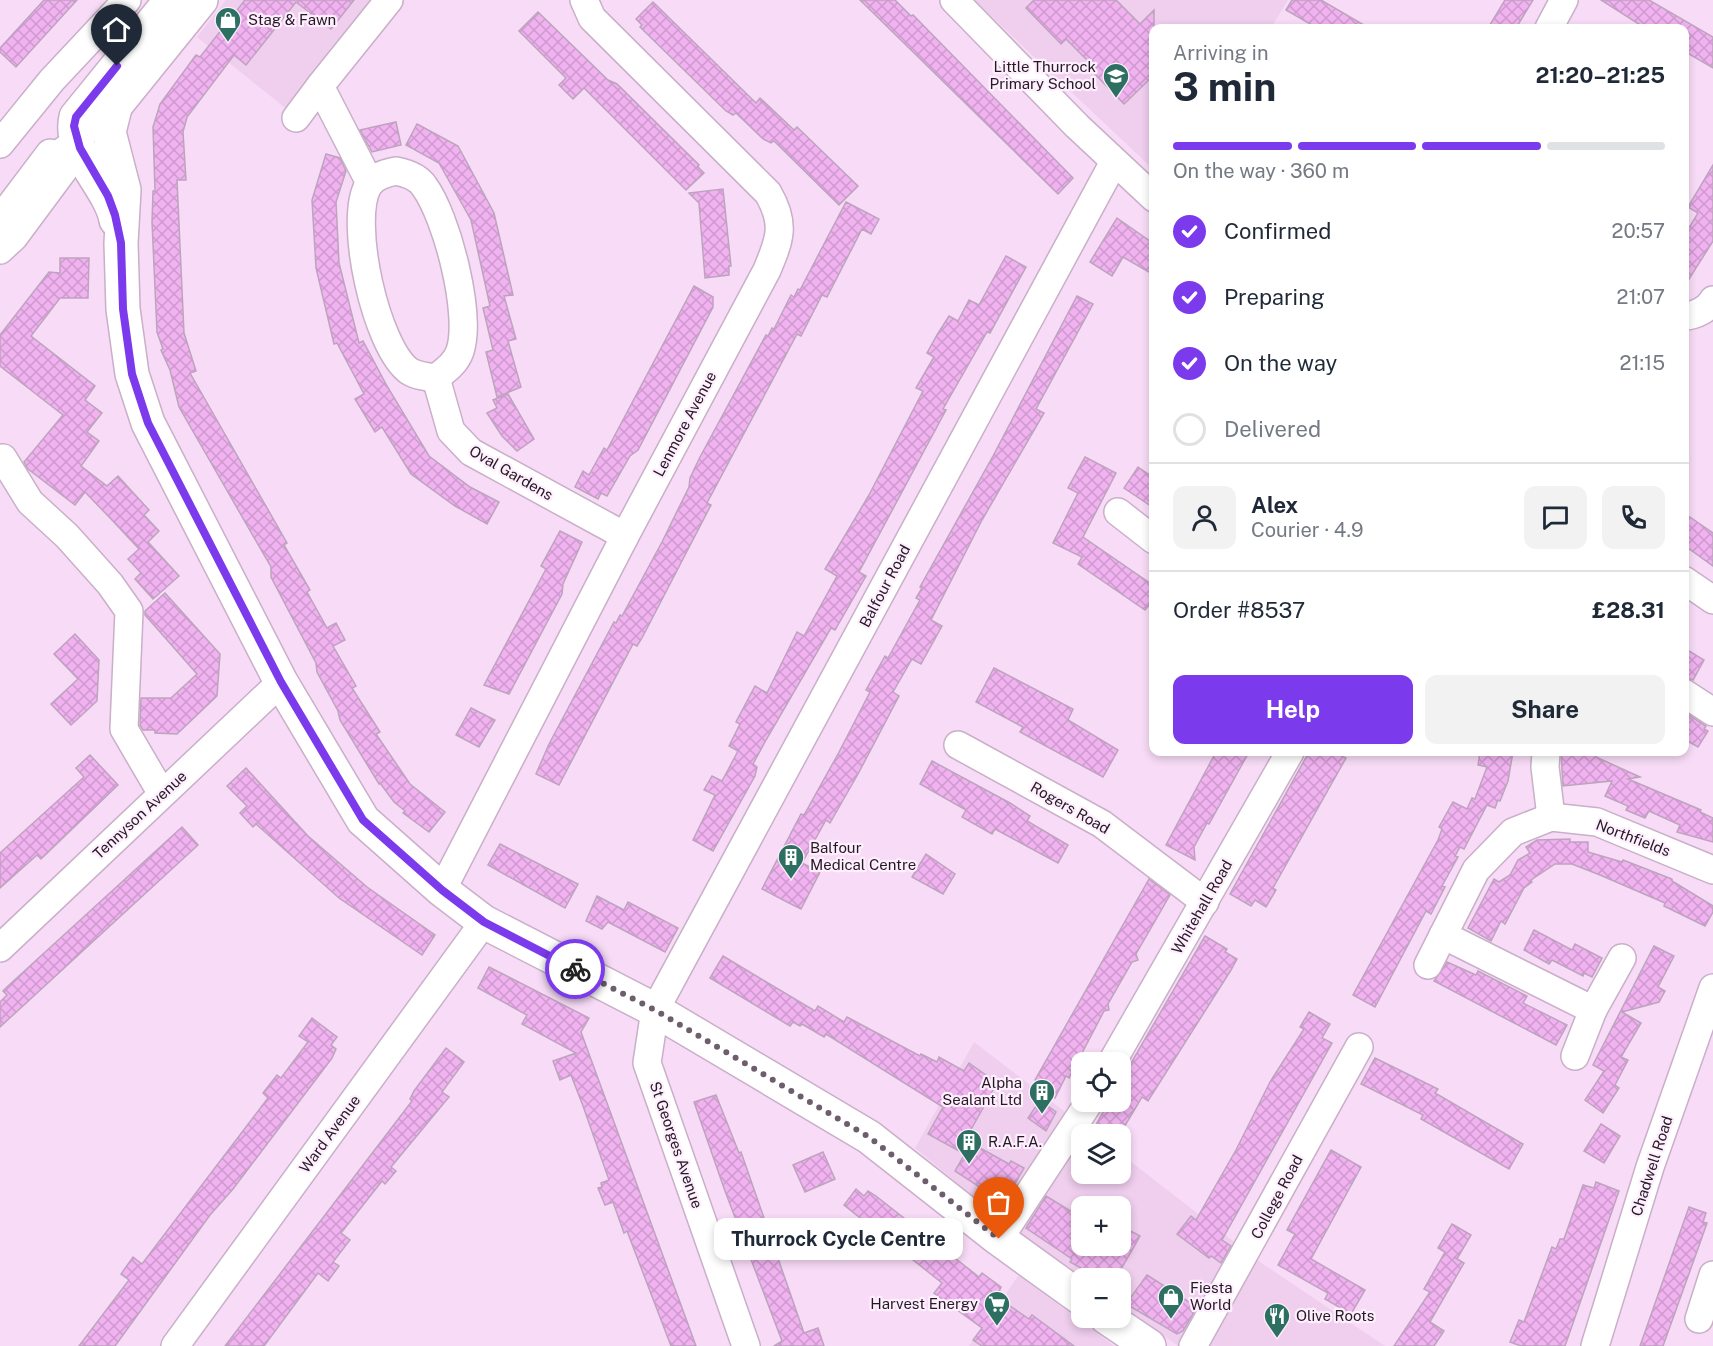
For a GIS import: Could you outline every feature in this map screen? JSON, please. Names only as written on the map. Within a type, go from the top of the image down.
[{"type":"main road","points":[[78,133],[171,0]]},
{"type":"main road","points":[[78,133],[115,108],[201,0]]},
{"type":"main road","points":[[115,108],[108,132],[124,190],[121,243],[123,309],[132,374],[148,423],[281,682],[363,820],[442,890],[484,922],[655,1010],[869,1137],[999,1239],[1071,1291]]},
{"type":"main road","points":[[78,133],[114,153]]},
{"type":"main road","points":[[78,133],[100,185],[112,205],[121,243]]},
{"type":"main road","points":[[1122,1328],[1149,1346]]},
{"type":"street","points":[[0,144],[52,80],[127,0]]},
{"type":"street","points":[[296,118],[389,0]]},
{"type":"street","name":"Lenmore Avenue","points":[[442,890],[625,536],[767,270],[781,228],[777,208],[768,193],[592,18],[584,0]]},
{"type":"street","points":[[954,0],[1114,162],[1149,194]]},
{"type":"street","points":[[1551,24],[1564,0]]},
{"type":"street","points":[[320,86],[370,183]]},
{"type":"street","points":[[0,219],[41,166],[69,147],[78,133]]},
{"type":"street","points":[[0,250],[14,237],[44,197],[78,133]]},
{"type":"street","name":"Balfour Road","points":[[655,1010],[1114,162]]},
{"type":"street","points":[[396,171],[419,181],[425,187],[448,239],[457,268],[463,338],[457,360],[436,378],[423,377],[409,371],[393,350],[381,323],[366,267],[362,206],[370,183],[381,175],[396,171]]},
{"type":"street","points":[[44,197],[59,186],[76,181],[100,185]]},
{"type":"street","points":[[1689,316],[1709,306],[1713,300]]},
{"type":"street","name":"Oval Gardens","points":[[436,378],[451,431],[471,452],[625,536]]},
{"type":"street","points":[[3,458],[30,502],[67,536],[110,584],[129,611],[124,729],[162,795]]},
{"type":"street","points":[[1118,512],[1149,536]]},
{"type":"street","points":[[1689,583],[1713,600]]},
{"type":"street","name":"Tennyson Avenue","points":[[0,948],[281,682]]},
{"type":"street","points":[[1689,696],[1713,712]]},
{"type":"street","name":"Rogers Road","points":[[958,745],[1102,824],[1205,902]]},
{"type":"street","name":"Whitehall Road","points":[[1118,1052],[1288,756]]},
{"type":"street","points":[[1546,756],[1551,817]]},
{"type":"street","name":"Northfields","points":[[1428,965],[1476,870],[1513,832],[1551,817],[1596,822],[1713,870]]},
{"type":"street","name":"Ward Avenue","points":[[176,1346],[484,922]]},
{"type":"street","points":[[1443,935],[1593,1010]]},
{"type":"street","points":[[1575,1056],[1593,1010],[1622,958]]},
{"type":"street","name":"Chadwell Road","points":[[1595,1346],[1650,1167],[1711,1000]]},
{"type":"street","name":"St Georges Avenue","points":[[655,1010],[647,1063],[746,1346]]},
{"type":"street","name":"College Road","points":[[1193,1346],[1359,1047]]},
{"type":"street","points":[[999,1239],[1083,1112]]},
{"type":"street","points":[[1699,1319],[1713,1275]]},
{"type":"shaded area","points":[[226,0],[394,0],[289,111],[197,37]]},
{"type":"shaded area","name":"Little Thurrock Primary School","points":[[974,0],[1288,0],[1273,24],[1149,24],[1149,165]]},
{"type":"shaded area","points":[[974,1042],[1081,1124],[1071,1124],[1071,1184],[1131,1184],[1131,1162],[1260,1262],[1385,1346],[1178,1346],[1131,1312],[1131,1268],[1071,1269],[998,1217],[915,1148]]},
{"type":"shaded area","points":[[1019,1275],[1071,1314],[1071,1328],[1090,1328],[1114,1346],[969,1346]]},
{"type":"building","points":[[44,0],[77,0],[16,67],[0,52],[0,48]]},
{"type":"building","points":[[245,0],[354,0],[331,29],[296,2],[246,65],[234,55],[187,117],[183,132],[186,180],[177,180],[184,333],[196,371],[190,373],[287,543],[284,545],[310,590],[307,592],[327,628],[336,623],[345,640],[333,646],[356,686],[352,688],[380,732],[376,734],[410,784],[445,812],[429,832],[403,813],[405,811],[379,784],[340,720],[338,711],[317,672],[316,663],[271,577],[271,567],[179,407],[157,332],[152,222],[153,191],[155,191],[153,127],[160,104],[196,55],[200,57]]},
{"type":"building","points":[[860,0],[895,0],[911,16],[913,15],[1073,178],[1058,194]]},
{"type":"building","points":[[1034,0],[1116,0],[1140,24],[1154,10],[1154,24],[1149,24],[1149,80],[1124,104],[1092,71],[1095,68],[1066,39],[1061,44],[1026,8]]},
{"type":"building","points":[[1292,0],[1321,0],[1362,24],[1310,24],[1286,10]]},
{"type":"building","points":[[1505,0],[1533,0],[1518,24],[1490,24]]},
{"type":"building","points":[[1601,0],[1649,0],[1713,37],[1713,68],[1689,54],[1689,24],[1639,24]]},
{"type":"building","points":[[653,2],[756,103],[760,98],[794,130],[797,127],[858,186],[839,205],[774,141],[771,143],[763,139],[736,113],[733,115],[726,111],[640,27],[642,25],[636,19]]},
{"type":"building","points":[[538,12],[608,80],[617,84],[699,165],[698,167],[704,173],[686,190],[584,88],[573,99],[559,85],[566,78],[519,31]]},
{"type":"building","points":[[396,122],[401,145],[372,152],[360,130]]},
{"type":"building","points":[[417,124],[458,146],[494,213],[513,295],[504,296],[516,339],[508,341],[521,387],[497,397],[486,352],[493,350],[483,308],[490,306],[471,220],[439,163],[406,145]]},
{"type":"building","points":[[326,154],[340,158],[346,171],[336,202],[339,263],[359,343],[363,341],[429,456],[470,487],[499,502],[487,524],[455,506],[411,474],[382,427],[375,432],[355,399],[364,394],[337,343],[334,344],[316,268],[312,200]]},
{"type":"building","points":[[1713,165],[1713,241],[1689,279],[1689,228],[1698,213],[1689,205]]},
{"type":"building","points":[[723,189],[731,266],[729,266],[729,275],[705,278],[699,203],[689,193]]},
{"type":"building","points":[[846,202],[879,219],[871,234],[862,229],[827,297],[822,295],[801,336],[797,334],[707,503],[711,505],[642,638],[637,646],[633,644],[559,785],[536,774],[549,744],[614,622],[616,623],[620,615],[622,616],[662,542],[689,487],[690,478],[700,457],[766,335],[768,336],[772,328],[774,329],[791,295],[794,297],[798,289],[800,290]]},
{"type":"building","points":[[1117,218],[1149,240],[1149,272],[1123,257],[1112,276],[1090,262]]},
{"type":"building","points":[[1006,256],[1026,267],[990,333],[987,332],[943,409],[946,410],[859,572],[866,576],[835,630],[831,628],[766,740],[753,764],[757,767],[755,776],[713,851],[693,840],[715,795],[704,790],[712,776],[722,781],[738,751],[729,746],[740,724],[736,722],[755,686],[767,693],[797,632],[804,636],[837,576],[825,569],[869,495],[923,391],[916,388],[934,357],[927,353],[937,335],[949,316],[958,321],[969,300],[979,305]]},
{"type":"building","points":[[60,258],[89,258],[88,298],[60,298],[31,336],[95,386],[85,400],[102,413],[87,432],[99,441],[81,466],[107,486],[118,476],[149,510],[144,515],[159,531],[148,542],[179,576],[153,599],[135,579],[141,573],[128,559],[139,549],[111,519],[85,492],[75,505],[28,469],[24,462],[63,415],[0,366],[0,335],[49,272],[60,273]]},
{"type":"building","points":[[694,286],[713,297],[713,307],[638,450],[630,456],[607,496],[601,493],[598,499],[575,487],[583,471],[589,475],[604,448],[607,450]]},
{"type":"building","points":[[1077,296],[1093,304],[1036,409],[1044,413],[982,520],[931,620],[942,626],[921,664],[912,659],[893,692],[899,696],[858,774],[830,823],[826,820],[802,863],[820,872],[801,909],[762,889],[801,814],[804,815],[838,754],[870,692],[866,690],[885,656],[888,658],[920,600],[916,598],[922,588],[920,587],[993,456]]},
{"type":"building","points":[[508,394],[534,439],[517,451],[502,436],[487,413],[497,408],[493,400]]},
{"type":"building","points":[[1085,457],[1116,473],[1083,537],[1149,583],[1149,605],[1145,610],[1078,564],[1082,557],[1053,543],[1078,493],[1068,488]]},
{"type":"building","points":[[1138,467],[1149,475],[1149,505],[1124,488]]},
{"type":"building","points":[[1689,516],[1713,533],[1713,566],[1689,549]]},
{"type":"building","points":[[560,531],[582,542],[563,584],[562,594],[509,694],[484,685],[546,569],[541,566]]},
{"type":"building","points":[[165,593],[220,654],[217,696],[177,734],[155,733],[155,730],[143,730],[140,725],[141,698],[171,698],[197,674],[145,615],[145,611]]},
{"type":"building","points":[[75,634],[99,660],[97,701],[71,725],[51,704],[78,679],[54,654]]},
{"type":"building","points":[[1689,651],[1704,660],[1693,680],[1689,679]]},
{"type":"building","points":[[994,668],[1073,709],[1068,720],[1118,750],[1103,777],[1020,732],[1023,727],[976,702]]},
{"type":"building","points":[[471,708],[495,720],[479,747],[456,735]]},
{"type":"building","points":[[1689,715],[1706,726],[1704,729],[1708,731],[1698,747],[1689,742]]},
{"type":"building","points":[[90,755],[118,785],[41,859],[37,855],[0,888],[0,853],[84,777],[76,768]]},
{"type":"building","points":[[1214,756],[1247,756],[1194,847],[1195,860],[1166,845]]},
{"type":"building","points":[[1307,756],[1346,758],[1273,888],[1276,890],[1266,907],[1255,900],[1251,906],[1230,894]]},
{"type":"building","points":[[1479,756],[1512,756],[1508,781],[1500,801],[1498,800],[1495,808],[1487,805],[1464,849],[1460,847],[1455,856],[1458,857],[1442,886],[1445,887],[1431,914],[1426,911],[1375,1007],[1353,995],[1438,840],[1442,829],[1439,827],[1453,802],[1467,809],[1472,798],[1475,799],[1487,767],[1478,765]]},
{"type":"building","points":[[1561,756],[1596,756],[1640,777],[1628,779],[1701,810],[1700,812],[1713,818],[1713,842],[1677,832],[1680,825],[1649,811],[1645,818],[1626,810],[1628,806],[1605,796],[1612,781],[1563,786]]},
{"type":"building","points":[[932,761],[1010,803],[1030,816],[1027,821],[1068,845],[1058,863],[995,829],[992,834],[962,817],[966,810],[920,784]]},
{"type":"building","points":[[246,768],[308,836],[367,887],[435,935],[422,955],[339,898],[256,824],[253,827],[240,813],[247,806],[227,786]]},
{"type":"building","points":[[182,827],[198,845],[0,1027],[0,1002],[7,995],[3,991]]},
{"type":"building","points":[[1570,839],[1570,842],[1588,842],[1588,852],[1622,862],[1623,860],[1672,879],[1713,906],[1713,912],[1705,926],[1664,906],[1665,903],[1600,875],[1572,864],[1555,864],[1531,880],[1532,882],[1524,888],[1505,924],[1501,921],[1491,941],[1468,928],[1494,879],[1499,882],[1510,875],[1518,860],[1530,853],[1526,847],[1537,840]]},
{"type":"building","points":[[500,844],[578,884],[565,908],[488,865]]},
{"type":"building","points":[[926,854],[955,874],[943,894],[912,877]]},
{"type":"building","points":[[1149,879],[1170,895],[1136,954],[1138,960],[1132,962],[1108,1004],[1109,1010],[1104,1011],[1083,1052],[1071,1052],[1071,1074],[1069,1078],[1066,1076],[1055,1098],[1041,1090],[1044,1085],[1035,1080]]},
{"type":"building","points":[[597,896],[624,910],[628,902],[678,928],[665,952],[608,922],[602,929],[586,921]]},
{"type":"building","points":[[1534,930],[1572,950],[1575,944],[1602,958],[1592,977],[1584,973],[1583,976],[1552,960],[1549,964],[1524,950]]},
{"type":"building","points":[[1205,936],[1227,949],[1225,952],[1237,959],[1148,1101],[1142,1097],[1126,1124],[1096,1124],[1103,1112],[1131,1112],[1131,1063]]},
{"type":"building","points":[[1654,946],[1674,956],[1658,987],[1665,991],[1659,1002],[1622,1012],[1641,1023],[1621,1057],[1628,1060],[1615,1085],[1619,1088],[1603,1113],[1585,1100],[1604,1071],[1593,1065]]},
{"type":"building","points":[[723,956],[815,1011],[818,1006],[844,1022],[847,1017],[920,1056],[921,1054],[937,1062],[939,1057],[964,1071],[969,1063],[997,1083],[959,1151],[928,1134],[943,1107],[826,1034],[824,1037],[802,1024],[800,1026],[793,1022],[790,1026],[710,978]]},
{"type":"building","points":[[1447,962],[1476,975],[1478,971],[1527,996],[1523,1003],[1567,1025],[1556,1045],[1434,981]]},
{"type":"building","points":[[489,967],[589,1018],[581,1032],[696,1346],[671,1346],[627,1231],[624,1233],[613,1202],[605,1205],[598,1188],[602,1187],[601,1183],[609,1180],[583,1106],[571,1075],[560,1080],[553,1061],[576,1053],[522,1024],[527,1015],[478,988]]},
{"type":"building","points":[[1309,1012],[1330,1024],[1322,1038],[1332,1043],[1222,1240],[1231,1246],[1221,1263],[1211,1256],[1209,1258],[1177,1234],[1191,1216],[1196,1220],[1236,1150],[1270,1082],[1304,1029],[1300,1027]]},
{"type":"building","points":[[312,1018],[337,1037],[331,1045],[336,1049],[332,1058],[233,1189],[210,1215],[115,1346],[79,1346],[129,1280],[121,1274],[133,1257],[142,1264],[268,1098],[263,1093],[277,1075],[281,1078],[308,1042],[299,1036]]},
{"type":"building","points":[[446,1048],[464,1062],[442,1092],[449,1097],[391,1167],[396,1171],[385,1184],[382,1181],[341,1233],[350,1240],[333,1262],[339,1266],[328,1281],[318,1273],[264,1346],[225,1346],[412,1101],[410,1099],[414,1091]]},
{"type":"building","points":[[1375,1058],[1438,1089],[1435,1093],[1523,1144],[1509,1169],[1421,1119],[1423,1115],[1361,1084]]},
{"type":"building","points":[[716,1095],[739,1153],[741,1152],[804,1333],[818,1328],[824,1346],[774,1346],[782,1341],[694,1102]]},
{"type":"building","name":"Alpha Sealant Ltd","points":[[1040,1100],[1056,1112],[1046,1131],[1028,1118]]},
{"type":"building","points":[[1601,1124],[1620,1136],[1604,1163],[1584,1151]]},
{"type":"building","points":[[971,1143],[1009,1164],[1011,1161],[1024,1168],[1004,1203],[955,1171]]},
{"type":"building","points":[[1331,1150],[1361,1167],[1311,1259],[1365,1290],[1351,1314],[1325,1299],[1328,1293],[1278,1265],[1295,1234],[1287,1230]]},
{"type":"building","points":[[823,1152],[835,1179],[805,1192],[793,1165]]},
{"type":"building","points":[[1596,1182],[1619,1191],[1565,1346],[1521,1346],[1510,1342],[1519,1320],[1524,1322],[1552,1247],[1556,1249],[1560,1239],[1564,1239],[1583,1185],[1594,1188]]},
{"type":"building","points":[[856,1189],[864,1196],[868,1191],[876,1196],[979,1277],[982,1273],[1001,1287],[997,1297],[1029,1319],[1032,1315],[1074,1346],[982,1346],[973,1340],[982,1328],[934,1293],[942,1283],[844,1205]]},
{"type":"building","points":[[1046,1196],[1071,1211],[1071,1256],[1129,1256],[1122,1268],[1081,1268],[1070,1262],[1072,1259],[1026,1228]]},
{"type":"building","points":[[1689,1207],[1706,1213],[1703,1222],[1707,1223],[1700,1243],[1663,1346],[1640,1346]]},
{"type":"building","points":[[1452,1224],[1471,1235],[1457,1259],[1464,1263],[1430,1322],[1444,1331],[1434,1346],[1394,1346],[1430,1292],[1424,1289],[1445,1252],[1438,1248]]},
{"type":"building","points":[[1131,1231],[1140,1236],[1131,1252]]},
{"type":"building","name":"Fiesta World","points":[[1147,1275],[1197,1307],[1183,1331],[1177,1334],[1131,1307],[1131,1297]]},
{"type":"way so far","points":[[575,969],[655,1010],[869,1137],[999,1239]]},
{"type":"place","name":"Stag & Fawn","points":[[228,43]]},
{"type":"place","name":"Little Thurrock Primary School","points":[[1116,99]]},
{"type":"place","name":"Balfour Medical Centre","points":[[791,880]]},
{"type":"place","name":"Alpha Sealant Ltd","points":[[1042,1115]]},
{"type":"place","name":"R.A.F.A.","points":[[969,1165]]},
{"type":"place","name":"Thurrock Cycle Centre","points":[[999,1239]]},
{"type":"place","name":"Fiesta World","points":[[1171,1320]]},
{"type":"place","name":"Harvest Energy","points":[[997,1327]]},
{"type":"place","name":"Olive Roots","points":[[1277,1339]]},
{"type":"route","points":[[117,66],[76,117],[74,126],[80,148],[108,196],[115,215],[121,243],[123,309],[132,374],[148,423],[281,682],[363,820],[442,890],[484,922],[575,969]]}]
